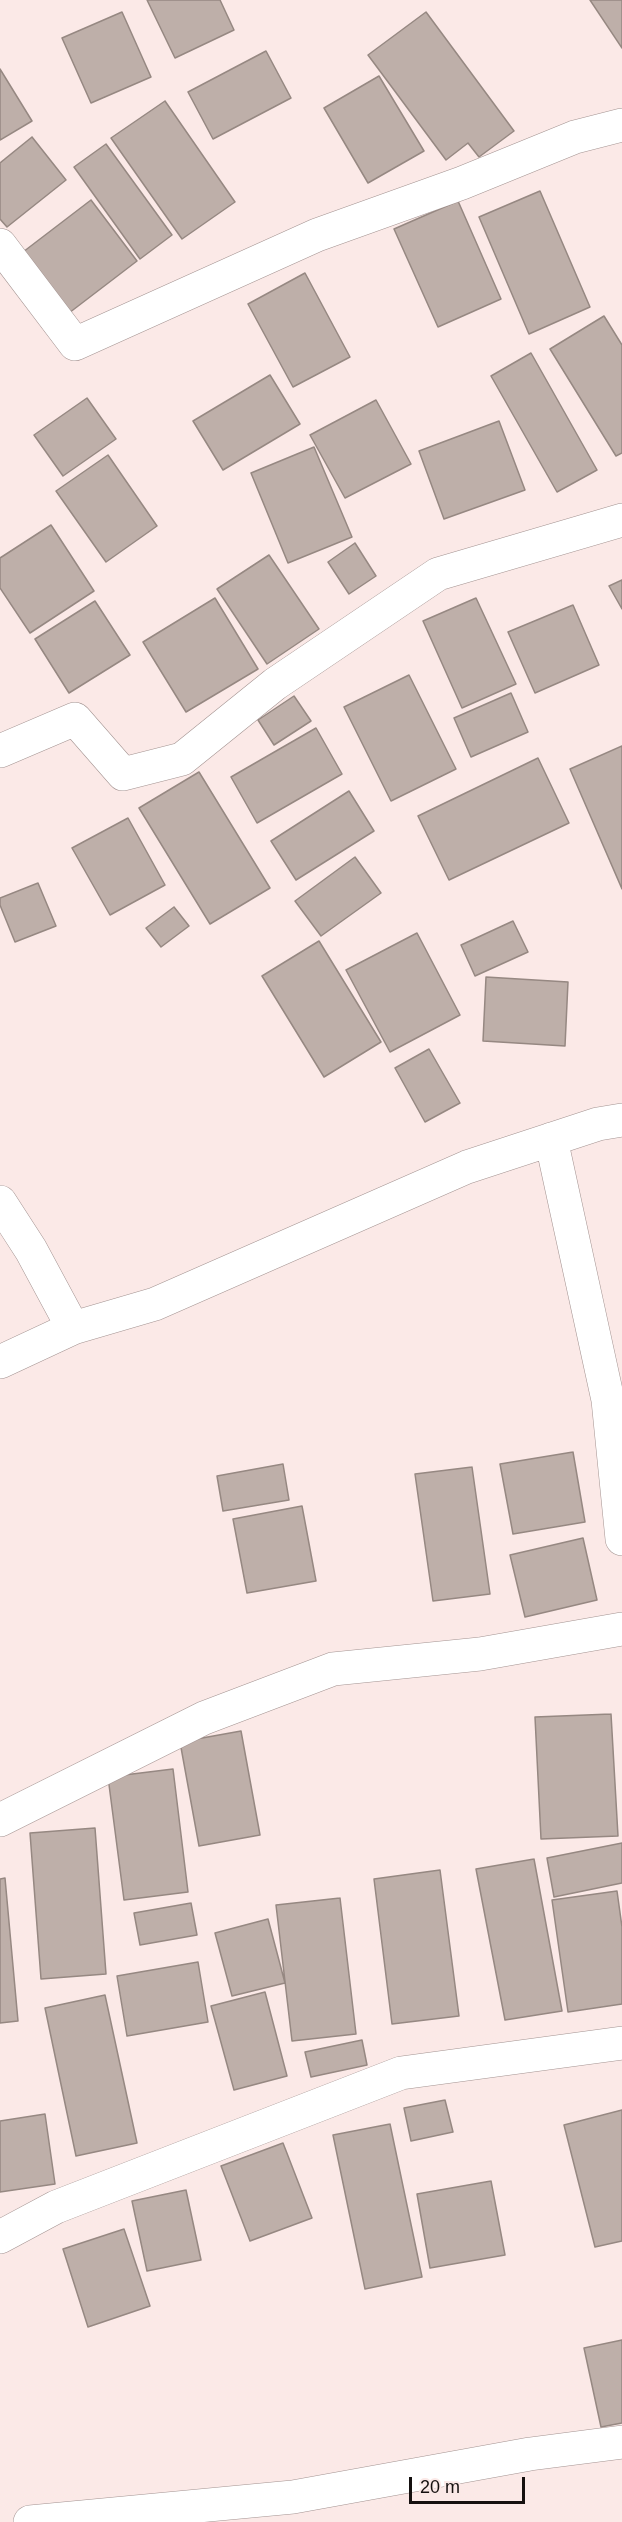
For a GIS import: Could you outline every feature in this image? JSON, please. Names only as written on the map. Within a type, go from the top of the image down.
[{"type":"street","points":[[0,245],[75,344],[317,235],[462,183],[575,137],[622,125]]},
{"type":"street","points":[[0,751],[75,719],[123,774],[182,759],[275,684],[438,574],[622,520]]},
{"type":"street","points":[[0,1362],[73,1328],[155,1304],[467,1167],[598,1124],[622,1120]]},
{"type":"street","points":[[551,1139],[608,1400],[622,1539]]},
{"type":"street","points":[[0,1202],[31,1250],[73,1328]]},
{"type":"street","points":[[0,1820],[204,1718],[333,1669],[480,1654],[622,1629]]},
{"type":"street","points":[[0,2237],[56,2206],[401,2073],[622,2043]]},
{"type":"street","points":[[30,2522],[293,2497],[530,2454],[622,2442]]},
{"type":"building","points":[[147,0],[220,0],[234,30],[175,58]]},
{"type":"building","points":[[590,0],[622,0],[622,48]]},
{"type":"building","points":[[122,12],[151,77],[91,103],[62,38]]},
{"type":"building","points":[[426,12],[514,131],[479,157],[468,143],[446,160],[368,55]]},
{"type":"building","points":[[266,51],[291,98],[213,139],[188,92]]},
{"type":"building","points":[[0,69],[32,121],[0,140]]},
{"type":"building","points":[[379,76],[424,151],[368,183],[324,108]]},
{"type":"building","points":[[165,101],[235,202],[182,239],[111,138]]},
{"type":"building","points":[[32,137],[66,180],[7,227],[0,219],[0,163]]},
{"type":"building","points":[[106,144],[172,235],[140,259],[74,167]]},
{"type":"building","points":[[540,191],[590,307],[529,334],[479,217]]},
{"type":"building","points":[[91,200],[137,261],[69,313],[23,252]]},
{"type":"building","points":[[458,201],[501,299],[438,327],[394,229]]},
{"type":"building","points":[[305,273],[350,357],[293,387],[248,304]]},
{"type":"building","points":[[604,316],[622,345],[622,453],[616,456],[550,349]]},
{"type":"building","points":[[531,353],[597,470],[557,492],[491,376]]},
{"type":"building","points":[[270,375],[300,424],[223,470],[193,421]]},
{"type":"building","points":[[87,398],[116,439],[63,476],[34,435]]},
{"type":"building","points":[[376,400],[411,464],[345,498],[310,435]]},
{"type":"building","points":[[499,421],[525,490],[444,519],[419,451]]},
{"type":"building","points":[[314,447],[352,537],[288,563],[251,473]]},
{"type":"building","points":[[108,455],[157,526],[106,562],[56,491]]},
{"type":"building","points":[[51,525],[94,591],[30,633],[0,588],[0,558]]},
{"type":"building","points":[[355,543],[376,576],[349,594],[328,562]]},
{"type":"building","points":[[269,555],[319,629],[267,664],[217,589]]},
{"type":"building","points":[[622,580],[622,609],[609,586]]},
{"type":"building","points":[[215,598],[258,669],[186,712],[143,642]]},
{"type":"building","points":[[476,598],[516,684],[462,708],[423,621]]},
{"type":"building","points":[[95,601],[130,655],[69,693],[35,639]]},
{"type":"building","points":[[573,605],[599,665],[535,693],[508,632]]},
{"type":"building","points":[[409,675],[456,769],[391,801],[344,707]]},
{"type":"building","points":[[511,693],[528,732],[471,757],[454,718]]},
{"type":"building","points":[[294,696],[311,721],[274,745],[258,720]]},
{"type":"building","points":[[316,728],[342,774],[257,823],[231,777]]},
{"type":"building","points":[[622,746],[622,889],[570,769]]},
{"type":"building","points":[[538,758],[569,823],[449,880],[418,816]]},
{"type":"building","points":[[199,772],[270,888],[210,924],[139,808]]},
{"type":"building","points":[[349,791],[374,831],[296,880],[271,841]]},
{"type":"building","points":[[128,818],[165,885],[110,915],[72,848]]},
{"type":"building","points":[[355,857],[381,893],[321,936],[295,901]]},
{"type":"building","points":[[38,883],[56,926],[15,942],[0,905],[0,898]]},
{"type":"building","points":[[174,907],[189,926],[161,947],[146,928]]},
{"type":"building","points":[[513,921],[528,952],[475,976],[461,945]]},
{"type":"building","points":[[417,933],[460,1015],[390,1052],[346,970]]},
{"type":"building","points":[[319,941],[381,1042],[324,1077],[262,976]]},
{"type":"building","points":[[486,977],[568,982],[565,1046],[483,1041]]},
{"type":"building","points":[[429,1049],[460,1103],[425,1122],[395,1068]]},
{"type":"building","points":[[573,1452],[585,1522],[513,1534],[500,1464]]},
{"type":"building","points":[[283,1464],[289,1500],[223,1511],[217,1476]]},
{"type":"building","points":[[472,1467],[490,1594],[433,1601],[415,1474]]},
{"type":"building","points":[[302,1506],[316,1581],[247,1593],[233,1519]]},
{"type":"building","points":[[583,1538],[597,1600],[525,1617],[510,1555]]},
{"type":"building","points":[[611,1714],[618,1836],[541,1839],[535,1717]]},
{"type":"building","points":[[241,1731],[260,1835],[199,1846],[180,1742]]},
{"type":"building","points":[[173,1769],[188,1892],[124,1900],[108,1777]]},
{"type":"building","points":[[95,1828],[106,1974],[41,1979],[30,1833]]},
{"type":"building","points":[[622,1843],[622,1883],[554,1897],[547,1858]]},
{"type":"building","points":[[534,1859],[562,2011],[505,2020],[476,1869]]},
{"type":"building","points":[[440,1870],[459,2016],[392,2024],[374,1879]]},
{"type":"building","points":[[5,1878],[18,2021],[0,2023],[0,1879]]},
{"type":"building","points":[[617,1891],[622,1927],[622,2004],[568,2012],[552,1900]]},
{"type":"building","points":[[340,1898],[356,2034],[292,2041],[276,1905]]},
{"type":"building","points":[[191,1903],[197,1935],[140,1945],[134,1913]]},
{"type":"building","points":[[268,1919],[285,1983],[232,1996],[215,1933]]},
{"type":"building","points":[[198,1962],[208,2022],[127,2036],[117,1976]]},
{"type":"building","points":[[265,1992],[287,2076],[234,2090],[211,2006]]},
{"type":"building","points":[[105,1995],[137,2143],[76,2156],[45,2008]]},
{"type":"building","points":[[362,2040],[367,2065],[311,2077],[305,2052]]},
{"type":"building","points":[[445,2100],[453,2132],[411,2141],[404,2108]]},
{"type":"building","points":[[622,2110],[622,2241],[595,2247],[564,2125]]},
{"type":"building","points":[[45,2114],[55,2184],[0,2192],[0,2121]]},
{"type":"building","points":[[390,2124],[422,2277],[365,2289],[333,2135]]},
{"type":"building","points":[[283,2143],[312,2218],[250,2241],[221,2166]]},
{"type":"building","points":[[491,2181],[505,2255],[430,2268],[417,2194]]},
{"type":"building","points":[[186,2190],[201,2260],[147,2271],[132,2201]]},
{"type":"building","points":[[124,2229],[150,2306],[88,2327],[63,2249]]},
{"type":"building","points":[[622,2340],[622,2423],[601,2427],[584,2348]]}]
